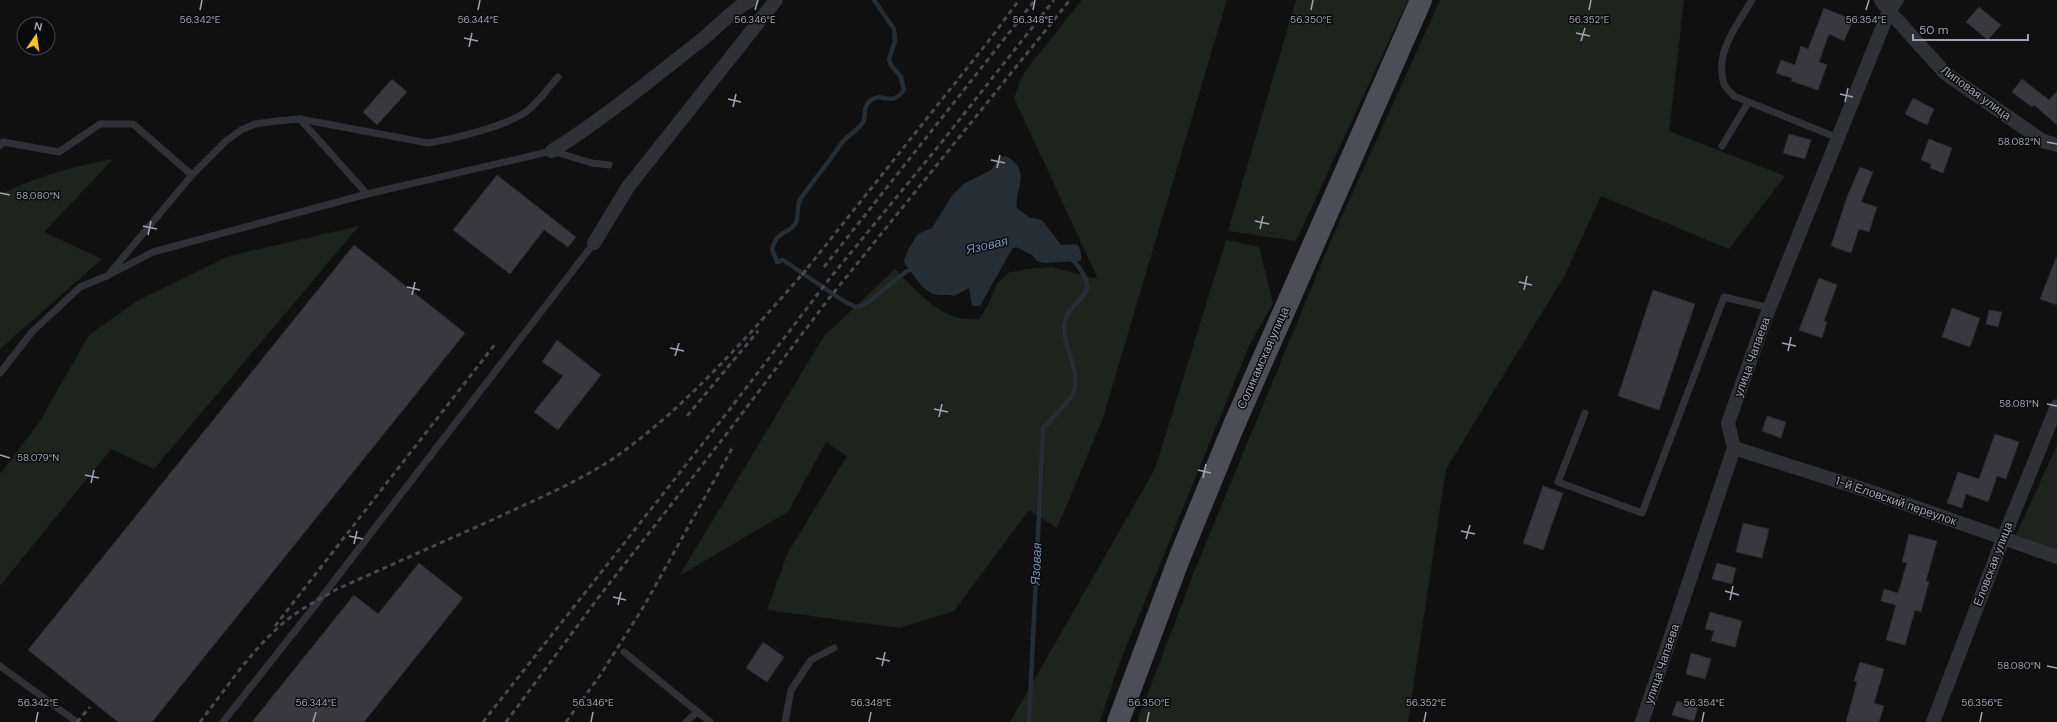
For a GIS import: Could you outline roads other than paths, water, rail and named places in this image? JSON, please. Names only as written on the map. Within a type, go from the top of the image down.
[{"type":"main road","name":"Соликамская улица","points":[[1118,722],[1179,559],[1234,425],[1421,0]]},
{"type":"street","points":[[552,151],[587,129],[723,23],[746,2],[752,0]]},
{"type":"street","points":[[594,243],[628,188],[776,0]]},
{"type":"street","name":"улица Чапаева","points":[[1642,722],[1734,448],[1728,423],[1770,308],[1838,138],[1889,4]]},
{"type":"street","name":"Липовая улица","points":[[1889,4],[1946,74],[2044,141],[2057,145]]},
{"type":"street","name":"Еловская улица","points":[[1933,722],[2002,539],[2057,406]]},
{"type":"street","name":"1-й Еловский переулок","points":[[1734,448],[1869,491],[2002,539],[2057,557]]},
{"type":"lane","points":[[1752,0],[1726,43],[1722,65],[1724,85],[1734,96],[1748,103],[1838,138]]},
{"type":"lane","points":[[107,276],[192,175],[226,141],[241,130],[255,124],[300,119],[428,143],[449,139],[501,123],[527,111],[558,77]]},
{"type":"lane","points":[[1722,146],[1748,103]]},
{"type":"lane","points":[[300,119],[367,194]]},
{"type":"lane","points":[[0,146],[3,142],[58,152],[100,124],[133,124],[192,175]]},
{"type":"lane","points":[[0,374],[32,332],[80,287],[107,276],[153,252],[177,244],[367,194],[552,151],[592,164],[609,165]]},
{"type":"lane","points":[[223,722],[326,592],[594,243]]},
{"type":"lane","points":[[1585,413],[1558,482],[1642,513],[1724,297],[1770,308]]},
{"type":"lane","points":[[785,722],[791,690],[811,660],[834,648]]},
{"type":"lane","points":[[624,652],[710,722]]},
{"type":"lane","points":[[0,666],[77,722]]},
{"type":"lane","points":[[686,722],[697,712]]},
{"type":"water","points":[[1006,156],[1019,168],[1021,174],[1017,208],[1029,217],[1042,220],[1061,245],[1074,244],[1078,246],[1081,261],[1044,263],[1037,261],[1032,255],[1016,247],[1012,249],[980,306],[972,306],[969,288],[954,296],[929,292],[905,264],[904,260],[909,248],[918,234],[932,228],[953,194],[965,183],[991,170],[1000,157]]},
{"type":"waterway","name":"Язовая","points":[[874,0],[894,29],[895,41],[889,59],[891,65],[901,77],[904,90],[895,98],[891,99],[879,97],[868,103],[865,108],[865,117],[863,122],[857,130],[842,142],[801,198],[798,205],[795,224],[779,236],[772,249],[777,262],[783,260],[842,300],[856,307],[869,301],[900,276],[914,267]]},
{"type":"waterway","name":"Язовая","points":[[1029,722],[1043,429],[1065,404],[1074,391],[1075,374],[1066,340],[1065,323],[1066,318],[1073,306],[1082,297],[1087,289],[1087,284],[1083,274],[1071,258]]},
{"type":"railway","points":[[802,275],[991,38],[1019,0]]},
{"type":"railway","points":[[824,267],[1035,0]]},
{"type":"railway","points":[[483,722],[730,409],[830,278],[937,148],[1054,0]]},
{"type":"railway","points":[[506,722],[598,598],[725,436],[827,301],[1070,0]]},
{"type":"railway","points":[[200,722],[254,652],[266,639],[297,612],[337,589],[568,485],[597,469],[638,440],[664,419],[714,371],[806,270]]},
{"type":"railway","points":[[687,416],[758,331]]},
{"type":"railway","points":[[275,626],[496,343]]},
{"type":"railway","points":[[566,722],[601,674],[644,606],[734,445]]},
{"type":"railway","points":[[77,722],[90,707]]}]
